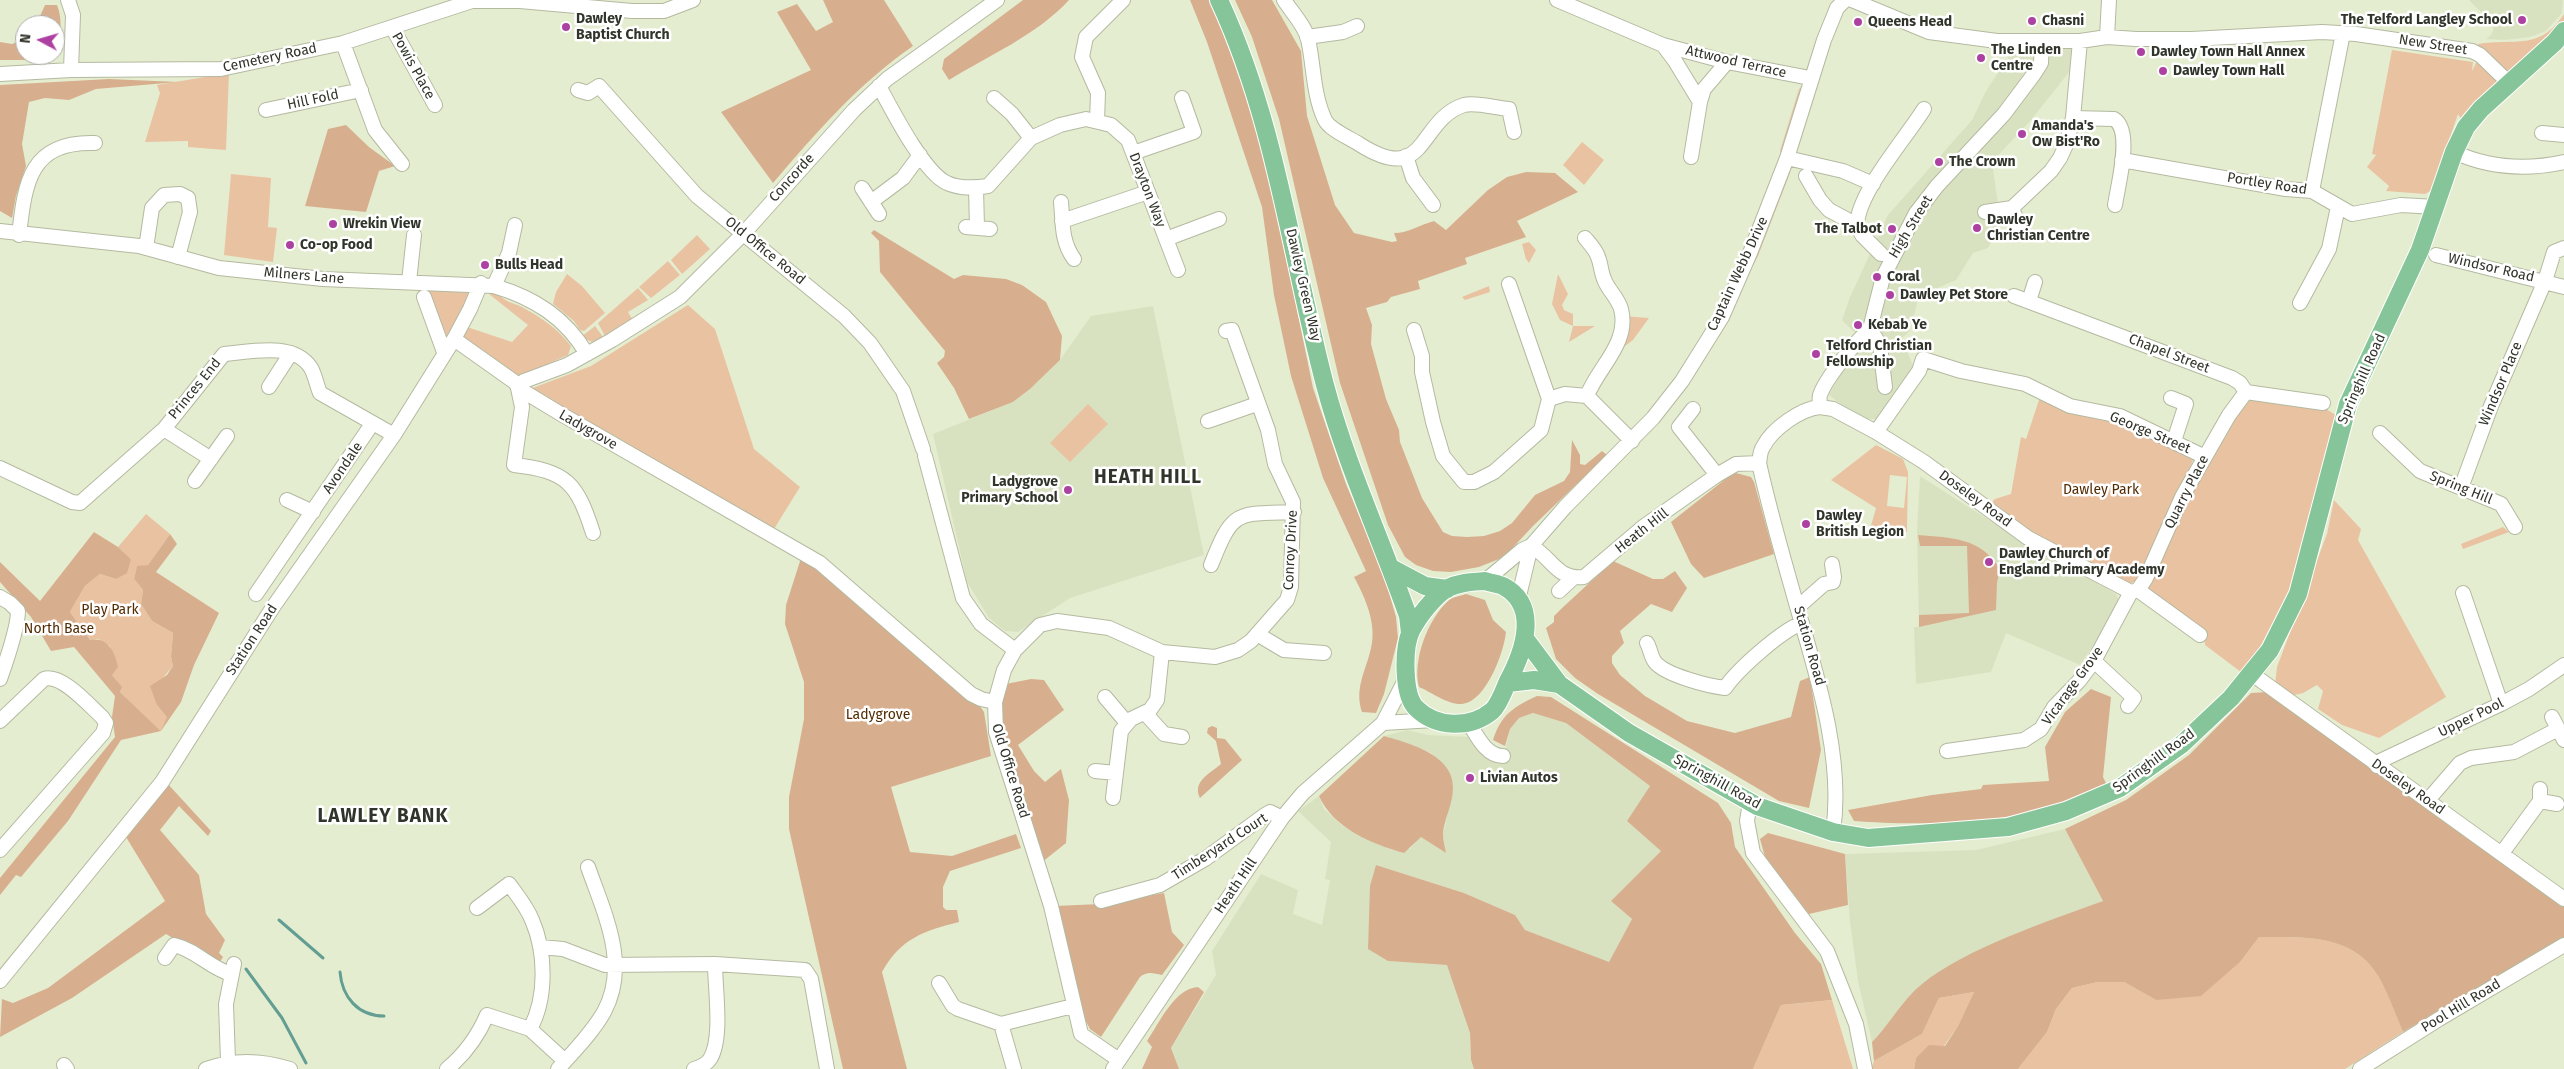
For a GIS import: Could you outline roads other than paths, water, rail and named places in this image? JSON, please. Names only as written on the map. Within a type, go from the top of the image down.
[{"type":"main road","name":"Dawley Green Way","points":[[1219,0],[1265,124],[1280,181],[1326,386],[1360,492],[1408,616],[1410,632]]},
{"type":"main road","name":"Springhill Road","points":[[1526,640],[1559,684],[1629,733],[1756,805],[1833,832],[1868,838],[2008,827],[2066,812],[2120,788],[2181,745],[2231,698],[2270,650],[2298,594],[2348,404],[2428,253],[2436,207],[2454,152],[2466,127],[2508,82],[2561,40]]},
{"type":"main road","points":[[1391,568],[1426,586],[1447,589]]},
{"type":"main road","points":[[1485,581],[1504,587],[1518,600],[1525,612],[1526,640],[1508,683],[1493,710],[1469,723],[1446,724],[1424,716],[1410,702],[1405,680],[1410,632],[1426,609],[1447,589],[1465,582],[1485,581]]},
{"type":"main road","name":"Springhill Road","points":[[1508,683],[1534,680],[1559,684]]},
{"type":"street","points":[[68,0],[73,15],[74,36],[71,70]]},
{"type":"street","name":"Cemetery Road","points":[[0,74],[71,70],[221,69],[343,42],[472,0],[520,1],[632,11],[664,11],[693,0]]},
{"type":"street","name":"Concorde","points":[[518,388],[524,381],[567,365],[587,354],[680,298],[744,232],[828,138],[879,86],[997,0]]},
{"type":"street","points":[[1097,122],[1098,93],[1082,57],[1086,37],[1123,0]]},
{"type":"street","points":[[1284,0],[1308,37],[1317,100],[1326,123],[1373,153],[1394,159],[1406,156],[1422,146],[1441,120],[1466,105],[1509,109],[1514,132]]},
{"type":"street","name":"Attwood Terrace","points":[[1557,0],[1663,44],[1727,62],[1810,78]]},
{"type":"street","points":[[2107,37],[2109,0]]},
{"type":"street","name":"New Street","points":[[1844,2],[1936,34],[1996,41],[2080,41],[2107,37],[2192,39],[2342,33],[2472,50],[2480,55],[2508,82]]},
{"type":"street","name":"Captain Webb Drive","points":[[1485,581],[1522,550],[1531,546],[1564,507],[1632,441],[1682,381],[1722,317],[1753,245],[1786,158],[1810,78],[1844,2]]},
{"type":"street","points":[[1308,37],[1344,32],[1357,26]]},
{"type":"street","name":"Powis Place","points":[[392,27],[435,105]]},
{"type":"street","points":[[2312,191],[2342,33]]},
{"type":"street","name":"High Street","points":[[1870,329],[1883,277],[1916,213],[1955,166],[2004,114],[2034,74],[2041,63],[2042,41]]},
{"type":"street","points":[[1985,212],[2012,208],[2051,170],[2060,158],[2066,146],[2072,118],[2080,41]]},
{"type":"street","points":[[343,42],[375,130],[402,164]]},
{"type":"street","name":"Attwood Terrace","points":[[1663,44],[1676,61],[1700,102]]},
{"type":"street","points":[[1692,157],[1700,102],[1704,89],[1727,62]]},
{"type":"street","name":"Old Office Road","points":[[578,90],[588,94],[599,86],[698,196],[844,316],[870,343],[903,392],[924,453],[963,598],[981,624],[1015,650],[1004,670],[995,702],[996,732],[1052,906],[1073,1006],[1081,1034],[1116,1064]]},
{"type":"street","points":[[879,86],[926,165],[946,183],[976,188],[978,228]]},
{"type":"street","name":"Hill Fold","points":[[266,110],[361,90]]},
{"type":"street","points":[[994,98],[1012,114],[1031,138]]},
{"type":"street","points":[[1133,153],[1194,132],[1182,98]]},
{"type":"street","points":[[1856,225],[1858,212],[1872,184],[1924,109]]},
{"type":"street","name":"Drayton Way","points":[[976,188],[988,186],[1031,138],[1060,125],[1086,118],[1111,125],[1128,140],[1178,270]]},
{"type":"street","points":[[2072,118],[2114,119],[2120,122],[2123,128],[2122,160],[2115,205]]},
{"type":"street","points":[[2542,133],[2564,135]]},
{"type":"street","points":[[19,235],[23,196],[32,170],[56,150],[78,143],[95,143]]},
{"type":"street","points":[[2454,152],[2493,164],[2517,167],[2544,166],[2564,162]]},
{"type":"street","points":[[862,188],[875,208],[903,178],[920,155]]},
{"type":"street","points":[[1406,156],[1414,178],[1433,205]]},
{"type":"street","points":[[1786,158],[1843,171],[1872,184]]},
{"type":"street","name":"Portley Road","points":[[2122,160],[2312,191],[2338,208],[2352,214],[2401,205],[2436,207]]},
{"type":"street","points":[[1806,176],[1820,200],[1829,210],[1856,225],[1862,235],[1881,254]]},
{"type":"street","points":[[1062,221],[1148,192]]},
{"type":"street","points":[[146,248],[152,208],[164,195],[180,194],[188,198],[190,212],[178,257]]},
{"type":"street","points":[[1062,202],[1062,221],[1066,248],[1074,259]]},
{"type":"street","points":[[2012,208],[2019,226]]},
{"type":"street","points":[[2300,303],[2329,249],[2338,208]]},
{"type":"street","points":[[1166,239],[1219,219]]},
{"type":"street","name":"Station Road","points":[[0,982],[162,782],[273,607],[394,435],[444,352],[454,339],[470,309],[508,253],[515,225]]},
{"type":"street","name":"Milners Lane","points":[[0,231],[19,235],[146,248],[219,268],[323,280],[487,284],[520,294],[555,316],[587,354]]},
{"type":"street","points":[[409,282],[414,235]]},
{"type":"street","points":[[1585,238],[1597,253],[1603,278],[1619,303],[1622,316],[1620,337],[1615,351],[1597,374],[1587,396]]},
{"type":"street","name":"Windsor Road","points":[[2545,281],[2554,252],[2564,248]]},
{"type":"street","name":"Windsor Road","points":[[2428,253],[2564,287]]},
{"type":"street","name":"Windsor Place","points":[[2461,488],[2491,406],[2545,281]]},
{"type":"street","points":[[2029,301],[2035,282]]},
{"type":"street","points":[[1414,330],[1422,356],[1422,372],[1432,422],[1443,456],[1464,482],[1474,482],[1494,472],[1541,430],[1550,399],[1509,284]]},
{"type":"street","name":"Chapel Street","points":[[2014,296],[2232,378],[2240,383],[2246,392]]},
{"type":"street","points":[[424,297],[444,352]]},
{"type":"street","points":[[1759,463],[1762,447],[1786,422],[1820,401],[1855,342],[1870,329],[1880,345],[1885,387]]},
{"type":"street","name":"Conroy Drive","points":[[1015,650],[1040,625],[1057,621],[1117,630],[1162,652],[1207,657],[1223,655],[1245,646],[1290,594],[1294,512],[1290,493],[1275,464],[1268,430],[1257,404],[1232,330],[1226,332]]},
{"type":"street","name":"Ladygrove","points":[[454,339],[516,383],[518,388],[820,563],[971,694],[981,699],[995,702]]},
{"type":"street","name":"Princes End","points":[[0,468],[72,502],[80,503],[164,429],[224,354],[281,351],[292,353]]},
{"type":"street","points":[[269,387],[292,353],[298,355],[311,368],[320,394],[394,435]]},
{"type":"street","name":"George Street","points":[[1876,432],[1919,371],[1923,359],[1961,371],[2025,384],[2070,406],[2120,416],[2205,457]]},
{"type":"street","points":[[518,388],[522,407],[514,465],[545,469],[565,480],[580,497],[593,533]]},
{"type":"street","points":[[2246,392],[2323,404]]},
{"type":"street","name":"Quarry Place","points":[[2135,591],[2146,578],[2182,497],[2246,392]]},
{"type":"street","points":[[1550,399],[1565,394],[1587,396],[1632,441]]},
{"type":"street","points":[[2170,398],[2186,404],[2174,441]]},
{"type":"street","name":"Doseley Road","points":[[1820,401],[1876,432],[1924,462],[2028,538],[2135,591],[2200,635]]},
{"type":"street","points":[[1208,421],[1257,404]]},
{"type":"street","points":[[1693,409],[1679,427],[1717,475]]},
{"type":"street","name":"Avondale","points":[[256,594],[372,424]]},
{"type":"street","points":[[164,429],[211,459]]},
{"type":"street","name":"Spring Hill","points":[[2380,433],[2420,471],[2502,504],[2515,527]]},
{"type":"street","points":[[195,481],[227,436]]},
{"type":"street","name":"Station Road","points":[[1759,463],[1802,624],[1820,682],[1831,748],[1835,815],[1833,832]]},
{"type":"street","name":"Heath Hill","points":[[1559,591],[1568,576],[1584,577],[1644,527],[1717,475],[1736,464],[1759,463]]},
{"type":"street","points":[[287,500],[313,512]]},
{"type":"street","points":[[1210,565],[1226,528],[1238,517],[1252,513],[1294,512]]},
{"type":"street","points":[[1531,546],[1568,576]]},
{"type":"street","name":"Captain Webb Drive","points":[[1518,600],[1531,546]]},
{"type":"street","points":[[1798,607],[1824,584],[1833,582],[1832,564]]},
{"type":"street","name":"Vicarage Grove","points":[[1954,745],[2024,740],[2041,729],[2054,707],[2079,681],[2094,661],[2135,591]]},
{"type":"street","points":[[2463,593],[2501,704]]},
{"type":"street","points":[[0,597],[18,611],[18,623],[12,635],[0,679]]},
{"type":"street","points":[[1647,643],[1655,662],[1684,678],[1708,686],[1725,688],[1734,675],[1755,657],[1802,624]]},
{"type":"street","points":[[1257,634],[1284,650],[1324,653]]},
{"type":"street","points":[[1113,798],[1119,738],[1127,722],[1146,713],[1157,700],[1162,652]]},
{"type":"street","points":[[2094,661],[2134,698],[2128,706]]},
{"type":"street","name":"Upper Pool","points":[[2377,766],[2380,761],[2501,704],[2529,689],[2564,666]]},
{"type":"street","name":"Doseley Road","points":[[2252,674],[2377,766],[2428,800],[2564,899]]},
{"type":"street","points":[[0,721],[44,678],[49,677],[59,679],[102,717],[106,723],[103,734],[0,850]]},
{"type":"street","name":"Heath Hill","points":[[1116,1064],[1282,818],[1303,793],[1383,723],[1405,680]]},
{"type":"street","points":[[1105,697],[1127,722]]},
{"type":"street","points":[[1146,713],[1164,734],[1182,738]]},
{"type":"street","points":[[1383,723],[1434,720]]},
{"type":"street","points":[[1469,723],[1484,747],[1497,756],[1503,756]]},
{"type":"street","points":[[2428,800],[2460,763],[2471,758],[2514,752],[2558,729]]},
{"type":"street","points":[[1095,771],[1116,773]]},
{"type":"street","points":[[2502,853],[2540,795],[2557,804]]},
{"type":"street","points":[[1756,805],[1750,833],[1755,859],[1799,912],[1827,951],[1856,1024],[1865,1069]]},
{"type":"street","name":"Timberyard Court","points":[[1101,901],[1160,886],[1205,859],[1264,815],[1270,812],[1282,818]]},
{"type":"street","points":[[447,1069],[461,1058],[477,1036],[487,1014],[530,1029],[560,1067],[603,1013],[610,998],[616,965],[610,930],[588,867]]},
{"type":"street","points":[[476,908],[509,884],[531,917],[540,948],[542,992],[536,1018],[530,1029]]},
{"type":"street","points":[[166,958],[174,945],[186,948],[218,970],[233,969],[226,1004],[228,1061]]},
{"type":"street","name":"Pool Hill Road","points":[[2360,1069],[2439,1019],[2564,945]]},
{"type":"street","points":[[540,948],[563,949],[605,965],[714,964],[792,968],[808,973],[811,979],[827,1069]]},
{"type":"street","points":[[694,1069],[709,1060],[713,1052],[716,1028],[714,964]]},
{"type":"street","points":[[938,983],[953,1006],[1001,1024],[1073,1006]]},
{"type":"street","points":[[1001,1024],[1014,1069]]},
{"type":"street","points":[[206,1069],[228,1061],[267,1063],[290,1069]]},
{"type":"waterway","points":[[279,920],[323,958]]},
{"type":"waterway","points":[[246,969],[282,1018],[306,1063]]},
{"type":"waterway","points":[[340,972],[344,989],[353,1003],[366,1013],[384,1016]]},
{"type":"place","name":"The Telford Langley School","points":[[2522,20]]},
{"type":"place","name":"Chasni","points":[[2032,21]]},
{"type":"place","name":"Queens Head","points":[[1858,22]]},
{"type":"place","name":"Dawley Baptist Church","points":[[566,27]]},
{"type":"place","name":"Dawley Town Hall Annex","points":[[2141,52]]},
{"type":"place","name":"The Linden Centre","points":[[1981,58]]},
{"type":"place","name":"Dawley Town Hall","points":[[2163,71]]},
{"type":"place","name":"Amanda's Ow Bist'Ro","points":[[2022,134]]},
{"type":"place","name":"The Crown","points":[[1939,162]]},
{"type":"place","name":"Wrekin View","points":[[333,224]]},
{"type":"place","name":"Dawley Christian Centre","points":[[1977,228]]},
{"type":"place","name":"The Talbot","points":[[1892,229]]},
{"type":"place","name":"Co-op Food","points":[[290,245]]},
{"type":"place","name":"Bulls Head","points":[[485,265]]},
{"type":"place","name":"Coral","points":[[1877,277]]},
{"type":"place","name":"Dawley Pet Store","points":[[1890,295]]},
{"type":"place","name":"Kebab Ye","points":[[1858,325]]},
{"type":"place","name":"Telford Christian Fellowship","points":[[1816,354]]},
{"type":"place","name":"Ladygrove Primary School","points":[[1068,490]]},
{"type":"place","name":"Dawley British Legion","points":[[1806,524]]},
{"type":"place","name":"Dawley Church of England Primary Academy","points":[[1989,562]]},
{"type":"place","name":"Livian Autos","points":[[1470,778]]},
{"type":"district","name":"HEATH HILL","points":[[1148,478]]},
{"type":"district","name":"LAWLEY BANK","points":[[383,817]]},
{"type":"park label","name":"Dawley Park","points":[[2101,490]]},
{"type":"park label","name":"Play Park","points":[[110,610]]},
{"type":"park label","name":"North Base","points":[[59,629]]}]
